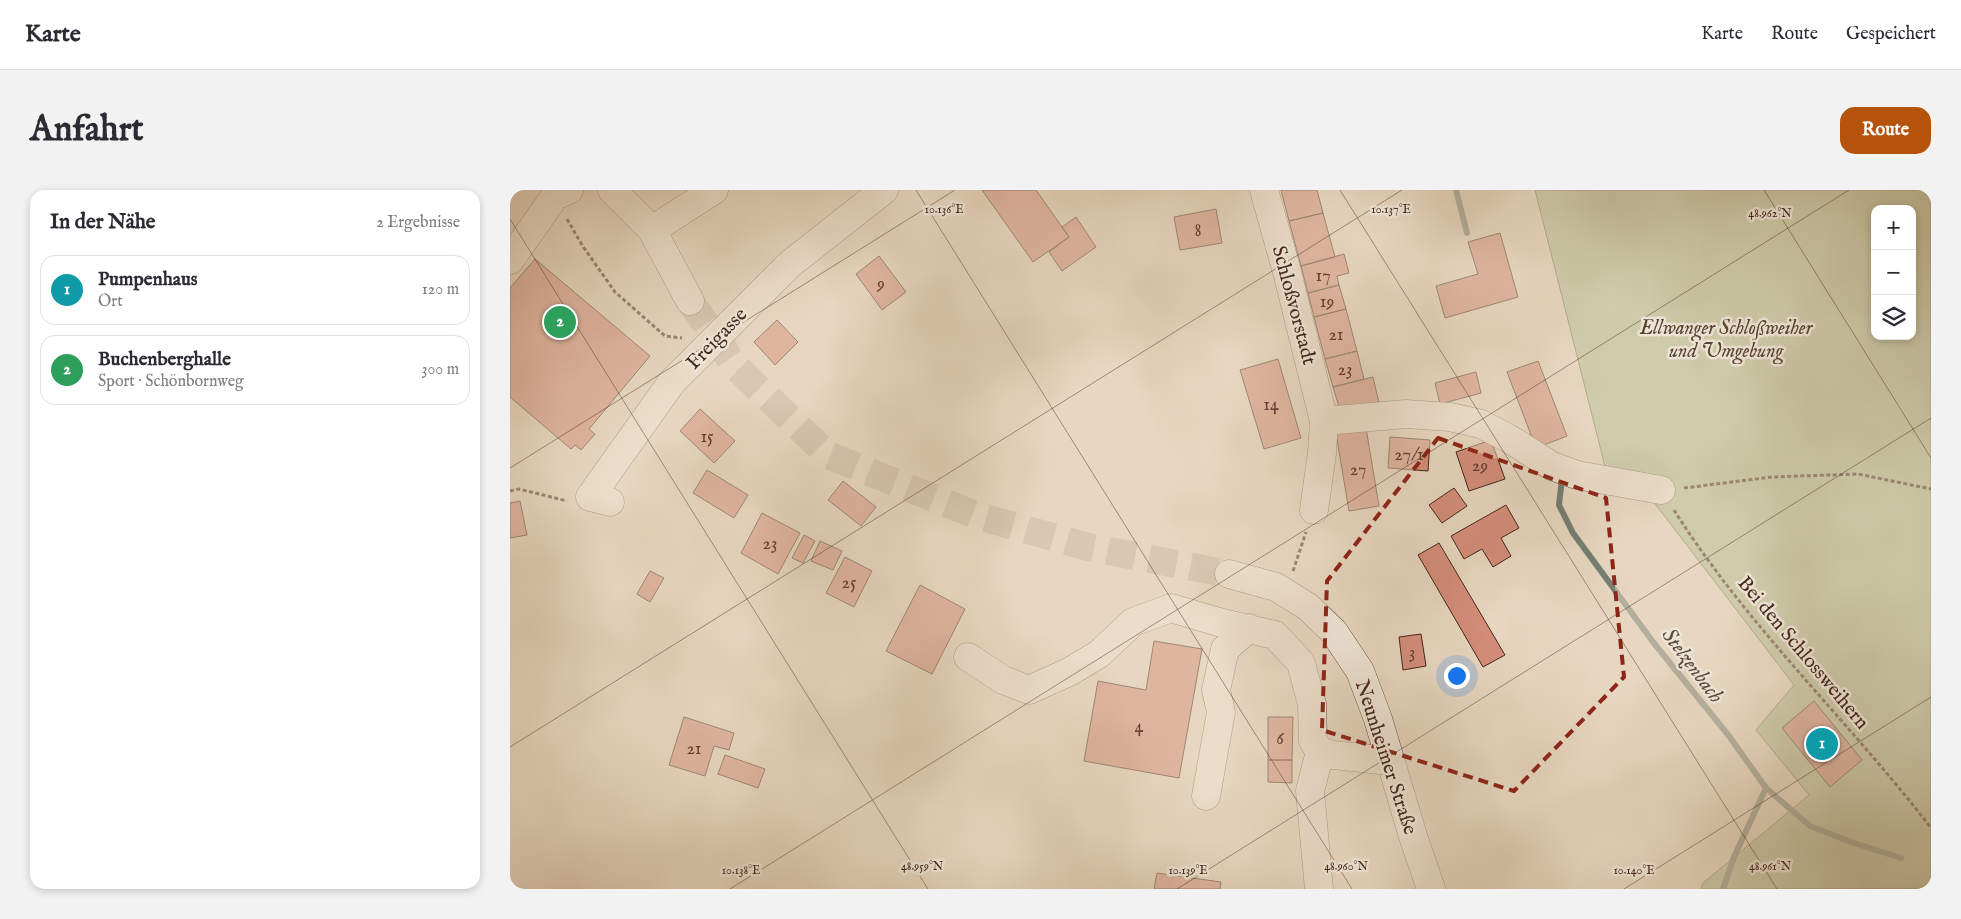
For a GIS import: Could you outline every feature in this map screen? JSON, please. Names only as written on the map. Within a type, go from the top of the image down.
[{"type":"street","points":[[612,190],[652,230],[690,301]]},
{"type":"street","points":[[652,230],[714,190]]},
{"type":"street","name":"Freigasse","points":[[600,499],[672,382],[790,264],[884,190]]},
{"type":"street","name":"Schloßvorstadt","points":[[1264,190],[1287,272],[1324,421],[1322,453],[1314,510]]},
{"type":"street","points":[[510,260],[562,193]]},
{"type":"street","points":[[1324,421],[1406,414],[1450,417],[1481,424],[1502,434],[1552,466],[1577,475],[1661,490]]},
{"type":"street","name":"Neunheimer Straße","points":[[1229,574],[1276,587],[1308,607],[1334,632],[1360,671],[1378,719],[1431,889]]},
{"type":"street","points":[[968,657],[1003,680],[1029,690],[1069,672],[1099,654],[1133,622],[1171,608],[1222,623],[1274,635],[1300,663],[1312,704],[1313,740],[1320,752],[1334,756],[1390,761]]},
{"type":"street","points":[[1206,796],[1221,712],[1216,690],[1225,649],[1249,628]]},
{"type":"street","points":[[1319,889],[1310,791],[1320,752]]},
{"type":"path","points":[[562,193],[582,245],[615,292],[665,336],[710,343]]},
{"type":"path","points":[[1661,490],[1772,477],[1858,474],[1931,489]]},
{"type":"path","points":[[510,491],[520,489],[564,502],[600,499]]},
{"type":"path","name":"Bei den Schlossweihern","points":[[1661,490],[1691,538],[1776,648],[1899,786],[1931,828]]},
{"type":"path","points":[[1276,587],[1292,573],[1314,510]]},
{"type":"highlighted area","points":[[1438,438],[1606,498],[1624,677],[1514,791],[1322,730],[1327,581]]},
{"type":"green space","name":"Ellwanger Schloßweiher und Umgebung","points":[[1535,190],[1931,190],[1931,889],[1701,889],[1703,883],[1809,795],[1756,730],[1794,685],[1653,501],[1612,494]]},
{"type":"building","points":[[982,190],[1036,190],[1069,237],[1033,262]]},
{"type":"building","points":[[1281,190],[1317,190],[1323,213],[1289,221]]},
{"type":"building","points":[[1216,209],[1222,243],[1180,250],[1174,217]]},
{"type":"building","points":[[1323,213],[1335,257],[1301,266],[1289,221]]},
{"type":"building","points":[[1076,217],[1096,247],[1062,271],[1049,252],[1069,237],[1062,227]]},
{"type":"building","points":[[1500,233],[1518,297],[1445,318],[1436,286],[1478,274],[1468,242]]},
{"type":"building","points":[[1344,254],[1349,273],[1337,276],[1339,285],[1308,293],[1301,266]]},
{"type":"building","points":[[879,256],[906,292],[882,310],[856,274]]},
{"type":"building","points":[[535,259],[650,356],[589,429],[595,434],[581,450],[575,445],[571,449],[510,397],[510,288]]},
{"type":"building","points":[[1339,285],[1346,309],[1314,317],[1308,293]]},
{"type":"building","points":[[1346,309],[1357,351],[1325,359],[1314,317]]},
{"type":"building","points":[[777,320],[798,342],[775,365],[754,342]]},
{"type":"building","points":[[1357,351],[1364,379],[1333,387],[1325,359]]},
{"type":"building","points":[[1278,359],[1301,438],[1264,449],[1240,370]]},
{"type":"building","points":[[1538,361],[1567,436],[1536,448],[1507,372]]},
{"type":"building","points":[[1476,372],[1481,393],[1440,404],[1435,383]]},
{"type":"building","points":[[1373,377],[1379,403],[1341,413],[1333,387]]},
{"type":"building","points":[[700,409],[735,441],[714,463],[680,431]]},
{"type":"building","points":[[1366,428],[1379,506],[1349,511],[1336,433]]},
{"type":"building","points":[[1390,437],[1430,440],[1428,471],[1388,468]]},
{"type":"building","points":[[1491,440],[1505,479],[1469,491],[1456,452]]},
{"type":"building","points":[[707,470],[748,495],[734,518],[693,493]]},
{"type":"building","points":[[843,481],[876,507],[861,526],[828,500]]},
{"type":"building","points":[[1454,488],[1467,506],[1442,523],[1429,505]]},
{"type":"building","points":[[520,501],[527,535],[510,538],[510,503]]},
{"type":"building","points":[[1506,505],[1519,528],[1501,538],[1511,556],[1493,567],[1482,549],[1464,559],[1451,536]]},
{"type":"building","points":[[762,513],[800,533],[778,574],[741,553]]},
{"type":"building","points":[[804,535],[815,541],[803,563],[792,558]]},
{"type":"building","points":[[820,541],[842,551],[833,570],[811,561]]},
{"type":"building","points":[[1439,543],[1505,655],[1483,667],[1418,555]]},
{"type":"building","points":[[845,557],[872,571],[854,607],[826,593]]},
{"type":"building","points":[[650,571],[664,578],[650,602],[637,594]]},
{"type":"building","points":[[920,585],[965,609],[932,674],[886,651]]},
{"type":"building","points":[[1421,634],[1426,666],[1403,670],[1399,637]]},
{"type":"building","points":[[1154,641],[1202,649],[1179,778],[1084,761],[1098,681],[1146,690]]},
{"type":"building","points":[[1814,701],[1862,760],[1830,787],[1782,728]]},
{"type":"building","points":[[684,717],[734,733],[729,750],[714,746],[705,776],[669,765]]},
{"type":"building","points":[[1268,717],[1293,717],[1292,760],[1268,760]]},
{"type":"building","points":[[725,755],[765,769],[758,788],[718,774]]},
{"type":"building","points":[[1268,760],[1292,760],[1292,783],[1268,782]]},
{"type":"building","points":[[1157,873],[1221,882],[1220,889],[1154,889]]},
{"type":"waterway","name":"Stelzenbach","points":[[1456,190],[1467,233]]},
{"type":"waterway","name":"Stelzenbach","points":[[1562,478],[1559,505],[1573,533],[1653,642],[1729,736],[1766,788],[1734,857],[1723,889]]},
{"type":"waterway","points":[[1766,788],[1810,826],[1901,858]]},
{"type":"tunnel","points":[[690,301],[735,366],[828,455],[978,516],[1088,547],[1229,574]]},
{"type":"place","name":"Buchenberghalle","points":[[560,322]]},
{"type":"place","name":"Pumpenhaus","points":[[1822,744]]}]
